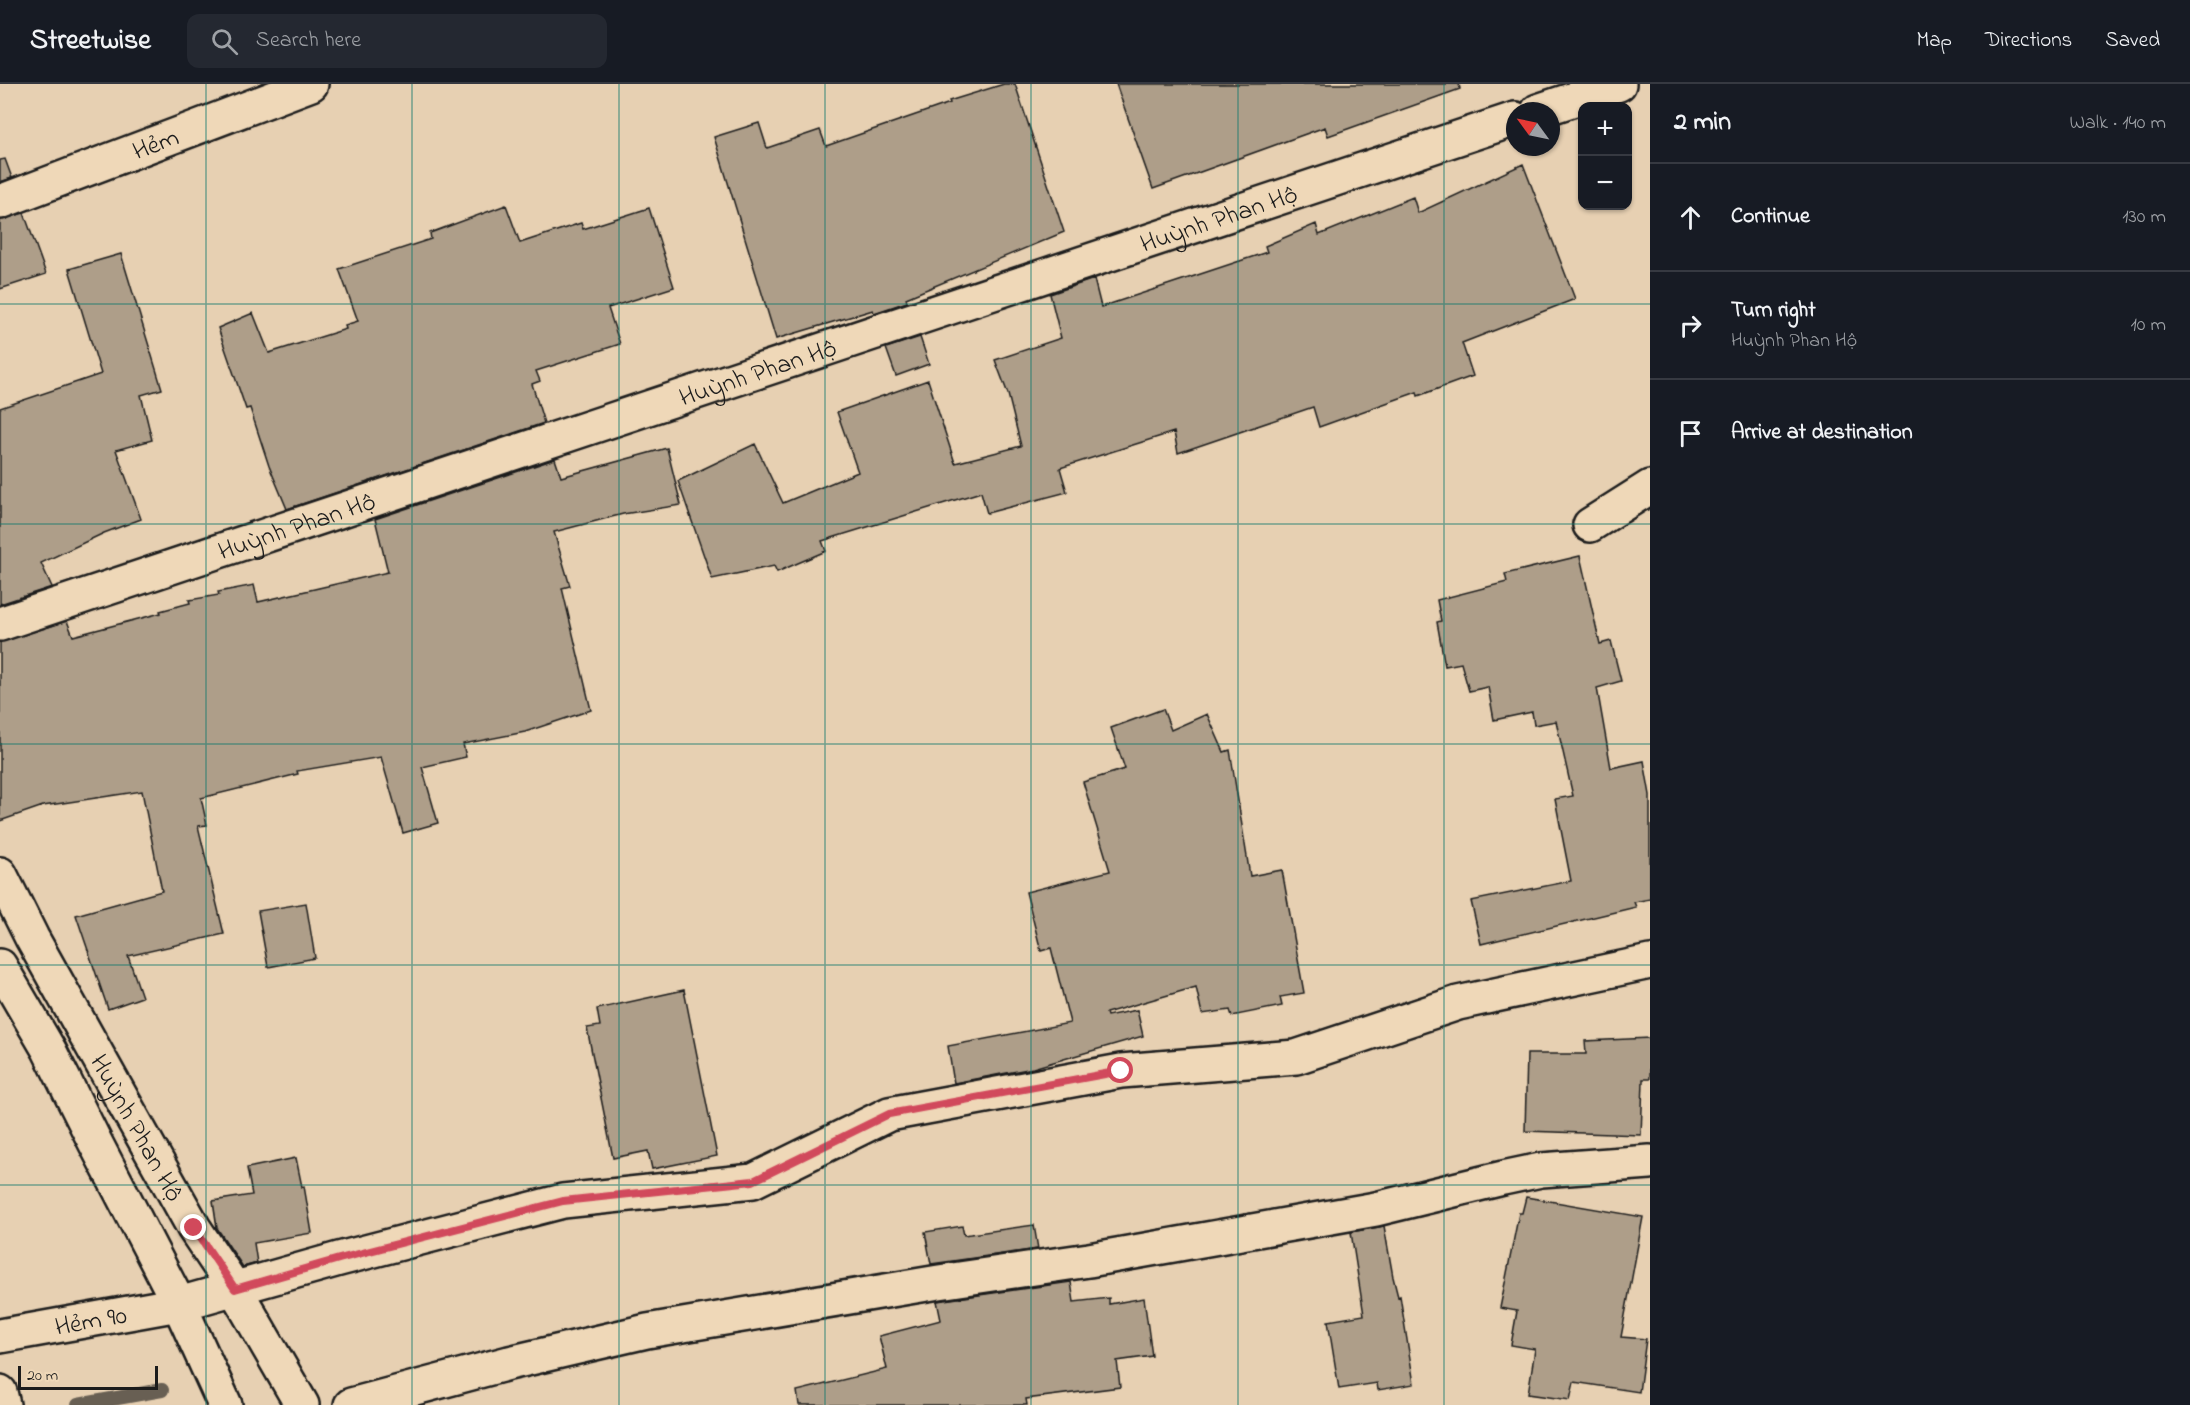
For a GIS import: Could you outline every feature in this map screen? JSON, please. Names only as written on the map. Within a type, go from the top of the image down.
[{"type":"street","name":"Hẻm","points":[[0,202],[312,84]]},
{"type":"street","points":[[1560,104],[1619,84]]},
{"type":"street","name":"Huỳnh Phan Hộ","points":[[0,624],[1506,122]]},
{"type":"street","points":[[1590,525],[1650,487]]},
{"type":"street","name":"Huỳnh Phan Hộ","points":[[0,874],[33,938],[194,1228],[235,1289],[303,1405]]},
{"type":"street","name":"Hẻm 90","points":[[0,1336],[179,1304],[339,1259],[563,1201],[753,1181],[889,1114],[1121,1071],[1296,1057],[1458,1003],[1650,962]]},
{"type":"street","name":"Huỳnh Phan Hộ","points":[[0,966],[50,1050],[179,1304],[225,1405]]},
{"type":"street","points":[[351,1405],[509,1363],[647,1331],[939,1282],[1089,1260],[1376,1209],[1541,1170],[1650,1162]]},
{"type":"street","points":[[0,1392],[3,1405]]},
{"type":"building","points":[[1004,84],[1015,84],[1064,232],[906,298],[907,302],[776,339],[714,137],[759,123],[767,148],[820,130],[826,146],[950,103],[949,101]]},
{"type":"building","points":[[1116,84],[1459,84],[1460,89],[1328,136],[1325,127],[1153,189]]},
{"type":"building","points":[[5,159],[12,178],[0,182],[0,160]]},
{"type":"building","points":[[1523,164],[1575,299],[1462,343],[1473,376],[1418,396],[1417,392],[1319,427],[1313,407],[1178,453],[1174,432],[1060,468],[1067,492],[987,513],[981,492],[822,541],[826,551],[777,572],[774,566],[712,579],[678,481],[755,444],[783,503],[858,472],[837,412],[928,380],[955,463],[1021,446],[1008,394],[995,360],[1061,338],[1050,294],[1094,279],[1101,307],[1267,252],[1265,246],[1316,224],[1319,235],[1413,197],[1418,213]]},
{"type":"building","points":[[506,205],[520,243],[581,223],[583,229],[649,208],[674,287],[608,308],[620,344],[536,371],[540,381],[532,384],[544,423],[287,509],[269,466],[250,408],[246,409],[218,328],[253,313],[269,353],[346,329],[345,325],[358,321],[339,269],[431,239],[430,233]]},
{"type":"building","points":[[24,213],[46,274],[0,289],[0,220]]},
{"type":"building","points":[[121,254],[162,389],[141,395],[152,440],[116,450],[141,519],[104,533],[41,563],[52,587],[0,604],[0,408],[101,374],[69,269]]},
{"type":"building","points":[[920,337],[929,364],[896,376],[886,348]]},
{"type":"building","points":[[667,448],[681,505],[623,514],[554,532],[570,586],[562,588],[591,710],[525,732],[463,744],[466,757],[422,767],[438,823],[403,833],[381,757],[297,771],[298,774],[201,798],[207,825],[198,826],[224,934],[128,956],[142,997],[108,1009],[76,915],[162,891],[142,791],[43,806],[0,821],[0,642],[67,621],[73,636],[161,613],[160,611],[190,603],[189,600],[219,595],[218,592],[254,585],[258,602],[388,572],[375,519],[555,459],[561,477]]},
{"type":"building","points":[[1580,556],[1600,644],[1611,641],[1621,681],[1597,688],[1611,768],[1644,761],[1650,795],[1650,899],[1634,902],[1636,907],[1481,944],[1471,901],[1571,881],[1555,799],[1573,796],[1556,721],[1534,725],[1532,712],[1494,720],[1488,687],[1469,691],[1461,663],[1445,666],[1437,622],[1441,621],[1437,600],[1507,582],[1505,574]]},
{"type":"building","points":[[1163,709],[1171,730],[1207,714],[1224,752],[1230,750],[1250,876],[1282,870],[1304,993],[1280,997],[1282,1006],[1232,1016],[1230,1010],[1202,1014],[1196,987],[1106,1013],[1107,1016],[1137,1010],[1143,1036],[1033,1068],[954,1083],[948,1046],[1070,1023],[1051,948],[1041,951],[1026,892],[1110,871],[1083,782],[1125,769],[1111,728]]},
{"type":"building","points":[[306,903],[315,958],[268,967],[258,911]]},
{"type":"building","points":[[684,990],[717,1156],[652,1169],[648,1151],[613,1158],[587,1028],[600,1026],[597,1009]]},
{"type":"building","points":[[1650,1038],[1650,1079],[1643,1079],[1641,1135],[1525,1131],[1527,1054],[1586,1054],[1585,1041]]},
{"type":"building","points":[[296,1158],[302,1187],[304,1186],[312,1233],[254,1243],[257,1263],[243,1267],[217,1228],[213,1201],[252,1195],[247,1168]]},
{"type":"building","points":[[1526,1197],[1643,1217],[1621,1337],[1646,1339],[1639,1392],[1574,1382],[1570,1400],[1528,1394],[1535,1349],[1511,1345],[1517,1311],[1500,1308],[1519,1213],[1522,1213]]},
{"type":"building","points":[[1034,1225],[1038,1249],[931,1264],[925,1232],[962,1226],[964,1235]]},
{"type":"building","points":[[1384,1226],[1393,1277],[1398,1297],[1400,1296],[1414,1384],[1378,1390],[1377,1383],[1339,1389],[1328,1321],[1364,1315],[1351,1232]]},
{"type":"building","points":[[1071,1282],[1074,1302],[1109,1298],[1109,1304],[1144,1298],[1152,1356],[1117,1361],[1120,1387],[1026,1399],[1027,1405],[799,1405],[797,1391],[887,1369],[879,1336],[941,1320],[937,1301]]},
{"type":"waterway","points":[[78,1405],[162,1390]]},
{"type":"route","points":[[194,1228],[235,1289],[339,1259],[563,1201],[753,1181],[889,1114],[1121,1071]]}]
